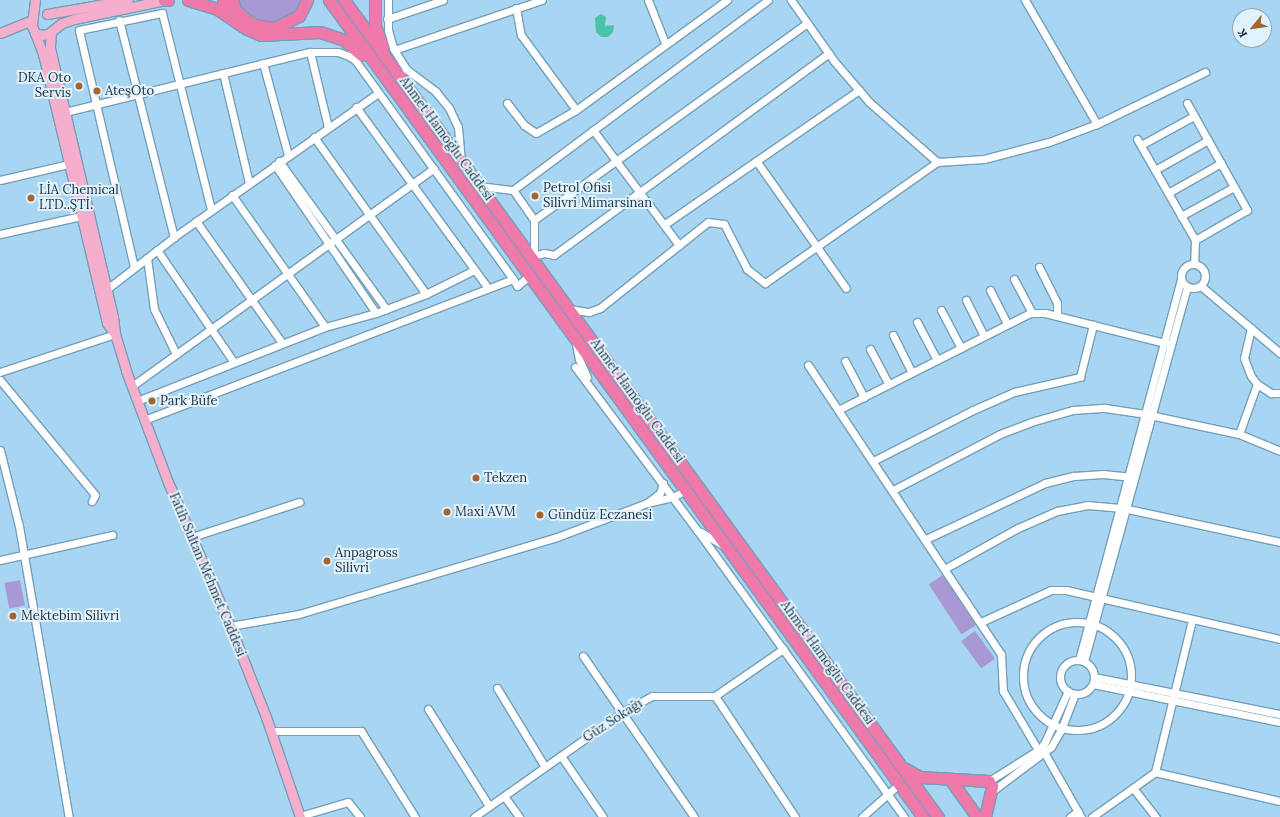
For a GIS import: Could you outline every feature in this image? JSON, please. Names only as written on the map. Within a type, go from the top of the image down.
[{"type":"highway","points":[[188,0],[216,9],[240,25],[261,35],[313,32],[338,37],[352,46],[388,83]]},
{"type":"highway","points":[[223,0],[240,25]]},
{"type":"highway","points":[[232,0],[236,11],[248,21],[258,26],[274,28],[299,16],[307,0]]},
{"type":"highway","name":"Ahmet Hamoğlu Caddesi","points":[[328,0],[923,817]]},
{"type":"highway","name":"Ahmet Hamoğlu Caddesi","points":[[344,0],[461,163],[534,260],[938,817]]},
{"type":"highway","points":[[375,0],[374,18],[378,38],[404,84]]},
{"type":"highway","points":[[893,756],[907,771],[920,777],[991,784],[985,817]]},
{"type":"highway","points":[[950,779],[977,817]]},
{"type":"main road","points":[[35,0],[33,18],[35,32]]},
{"type":"main road","points":[[39,0],[46,14],[53,21],[52,31]]},
{"type":"main road","points":[[1,33],[33,18],[46,14],[128,0]]},
{"type":"main road","points":[[1,33],[35,32],[42,35],[74,19],[164,0]]},
{"type":"main road","name":"Fatih Sultan Mehmet Caddesi","points":[[52,31],[50,48],[69,164],[84,215]]},
{"type":"main road","name":"Fatih Sultan Mehmet Caddesi","points":[[35,32],[61,113],[103,290],[115,334],[137,401],[230,626],[271,731],[300,817]]},
{"type":"street","points":[[388,0],[387,18],[394,50],[406,69],[436,92],[450,108],[460,136],[461,163]]},
{"type":"street","points":[[387,18],[443,0]]},
{"type":"street","points":[[394,50],[542,0]]},
{"type":"street","points":[[648,0],[665,43]]},
{"type":"street","points":[[507,103],[524,125],[536,133],[576,110],[665,43],[727,0]]},
{"type":"street","points":[[479,186],[513,190],[593,130],[682,67],[768,0]]},
{"type":"street","points":[[791,0],[829,54],[859,90],[937,162]]},
{"type":"street","points":[[1025,0],[1097,124]]},
{"type":"street","points":[[516,8],[521,35],[576,110]]},
{"type":"street","points":[[134,267],[79,30],[119,20],[162,13],[211,210]]},
{"type":"street","points":[[119,20],[174,237]]},
{"type":"street","points":[[534,220],[807,23]]},
{"type":"street","points":[[61,113],[96,103],[310,52],[338,52],[355,60],[434,168],[517,286],[529,276]]},
{"type":"street","points":[[310,52],[328,127]]},
{"type":"street","points":[[534,260],[544,252],[554,255],[639,190],[829,54]]},
{"type":"street","points":[[263,63],[288,155]]},
{"type":"street","points":[[569,309],[589,312],[600,308],[708,222],[724,224],[747,269],[765,283],[937,162],[984,159],[1050,142],[1097,124],[1205,72]]},
{"type":"street","points":[[223,73],[249,183]]},
{"type":"street","points":[[665,224],[757,162],[859,90]]},
{"type":"street","points":[[103,290],[211,210],[378,92]]},
{"type":"street","points":[[1187,103],[1247,210],[1195,240]]},
{"type":"street","points":[[356,107],[488,288]]},
{"type":"street","points":[[1194,116],[1139,142],[1195,240],[1194,264]]},
{"type":"street","points":[[593,130],[665,224],[679,245]]},
{"type":"street","points":[[314,137],[371,214],[426,294]]},
{"type":"street","points":[[1155,170],[1208,140]]},
{"type":"street","points":[[757,162],[846,288]]},
{"type":"street","points":[[277,163],[337,237],[386,309]]},
{"type":"street","points":[[277,163],[376,313]]},
{"type":"street","points":[[1168,192],[1221,163]]},
{"type":"street","points":[[0,180],[69,164]]},
{"type":"street","points":[[132,386],[434,168]]},
{"type":"street","points":[[1181,216],[1234,187]]},
{"type":"street","points":[[513,190],[534,220],[534,260]]},
{"type":"street","points":[[232,196],[325,326]]},
{"type":"street","points":[[0,234],[84,215]]},
{"type":"street","points":[[196,221],[282,343]]},
{"type":"street","points":[[157,250],[233,362]]},
{"type":"street","points":[[147,258],[154,309],[176,354]]},
{"type":"street","points":[[1099,597],[1128,509],[1149,415],[1168,344],[1181,280],[1185,266],[1194,264]]},
{"type":"street","points":[[1194,264],[1204,272],[1201,286]]},
{"type":"street","points":[[1038,266],[1057,303],[1057,316]]},
{"type":"street","points":[[137,401],[325,326],[376,313],[426,294],[474,270]]},
{"type":"street","points":[[144,420],[512,279]]},
{"type":"street","points":[[1014,279],[1032,313]]},
{"type":"street","points":[[1181,280],[1187,288]]},
{"type":"street","points":[[1187,288],[1201,286]]},
{"type":"street","points":[[1201,286],[1280,353]]},
{"type":"street","points":[[1168,344],[1187,288]]},
{"type":"street","points":[[990,290],[1007,324]]},
{"type":"street","points":[[966,300],[984,336]]},
{"type":"street","points":[[940,310],[960,348]]},
{"type":"street","points":[[838,410],[1007,324],[1032,313],[1057,316],[1168,344]]},
{"type":"street","points":[[917,322],[937,360]]},
{"type":"street","points":[[873,461],[973,410],[1014,392],[1080,377],[1093,325]]},
{"type":"street","points":[[1251,328],[1244,358],[1257,384],[1271,393],[1280,393]]},
{"type":"street","points":[[0,371],[115,334]]},
{"type":"street","points":[[893,335],[912,373]]},
{"type":"street","points":[[576,340],[585,372],[601,399]]},
{"type":"street","points":[[870,348],[889,384]]},
{"type":"street","points":[[845,361],[864,397]]},
{"type":"street","points":[[808,365],[946,568],[1001,654],[1003,691],[1038,750]]},
{"type":"street","points":[[575,367],[601,399],[674,498],[904,817]]},
{"type":"street","points":[[0,380],[95,495],[92,501]]},
{"type":"street","points":[[1239,434],[1257,384]]},
{"type":"street","points":[[893,490],[1000,434],[1031,422],[1073,410],[1099,408],[1149,415],[1239,434],[1280,451]]},
{"type":"street","points":[[1082,661],[1128,476],[1149,415]]},
{"type":"street","points":[[0,450],[23,555],[69,817]]},
{"type":"street","points":[[926,539],[1045,483],[1074,476],[1103,474],[1136,478]]},
{"type":"street","points":[[646,503],[660,493],[663,483]]},
{"type":"street","points":[[230,626],[299,614],[557,537],[646,503],[674,498],[684,490]]},
{"type":"street","points":[[192,537],[299,502]]},
{"type":"street","points":[[946,568],[1018,528],[1057,511],[1087,505],[1128,509],[1280,542]]},
{"type":"street","points":[[697,530],[725,546]]},
{"type":"street","points":[[0,560],[112,535]]},
{"type":"street","points":[[981,622],[1051,590],[1066,590],[1280,639]]},
{"type":"street","points":[[1092,817],[1155,772],[1175,697],[1192,620]]},
{"type":"street","points":[[1065,623],[1092,624],[1110,632],[1125,650],[1130,663],[1130,684],[1122,707],[1107,722],[1082,730],[1062,729],[1036,712],[1027,696],[1023,673],[1027,657],[1041,636],[1052,628],[1065,623]]},
{"type":"street","points":[[783,648],[715,696],[795,817]]},
{"type":"street","points":[[583,656],[694,817]]},
{"type":"street","points":[[1082,661],[1093,669],[1094,680],[1086,692],[1071,693],[1061,682],[1061,671],[1068,662],[1082,661]]},
{"type":"street","points":[[1094,680],[1128,692],[1175,697],[1280,714]]},
{"type":"street","points":[[1094,680],[1130,684],[1175,697],[1280,722]]},
{"type":"street","points":[[496,688],[546,766]]},
{"type":"street","points":[[1071,693],[1062,729],[1045,754],[995,789],[991,784],[1038,750],[1054,725],[1071,693]]},
{"type":"street","name":"Güz Sokağı","points":[[474,817],[623,712],[652,696],[715,696]]},
{"type":"street","points":[[428,709],[489,806]]},
{"type":"street","points":[[271,731],[361,731],[415,817]]},
{"type":"street","points":[[1045,754],[1080,814],[1070,817]]},
{"type":"street","points":[[560,756],[603,817]]},
{"type":"street","points":[[1155,772],[1280,801]]},
{"type":"street","points":[[862,817],[899,784]]},
{"type":"street","points":[[1133,788],[1156,817]]},
{"type":"street","points":[[504,796],[519,817]]},
{"type":"street","points":[[300,817],[348,802],[360,817]]},
{"type":"shaded area","points":[[233,0],[304,0],[304,6],[283,24],[248,20]]},
{"type":"shaded area","points":[[601,14],[606,17],[605,26],[614,25],[613,32],[608,37],[601,37],[596,32],[595,18]]},
{"type":"shaded area","points":[[943,575],[976,625],[961,635],[929,584]]},
{"type":"shaded area","points":[[20,580],[25,606],[9,609],[4,583]]},
{"type":"shaded area","points":[[975,631],[995,659],[981,668],[961,641]]},
{"type":"place","name":"DKA Oto Servis","points":[[79,86]]},
{"type":"place","name":"AteşOto","points":[[97,91]]},
{"type":"place","name":"Petrol Ofisi Silivri Mimarsinan","points":[[535,196]]},
{"type":"place","name":"LİA Chemical LTD..ŞTİ.","points":[[31,198]]},
{"type":"place","name":"Park Büfe","points":[[152,401]]},
{"type":"place","name":"Tekzen","points":[[476,478]]},
{"type":"place","name":"Maxi AVM","points":[[447,512]]},
{"type":"place","name":"Gündüz Eczanesi","points":[[540,515]]},
{"type":"place","name":"Anpagross Silivri","points":[[327,561]]},
{"type":"place","name":"Mektebim Silivri","points":[[13,616]]}]
